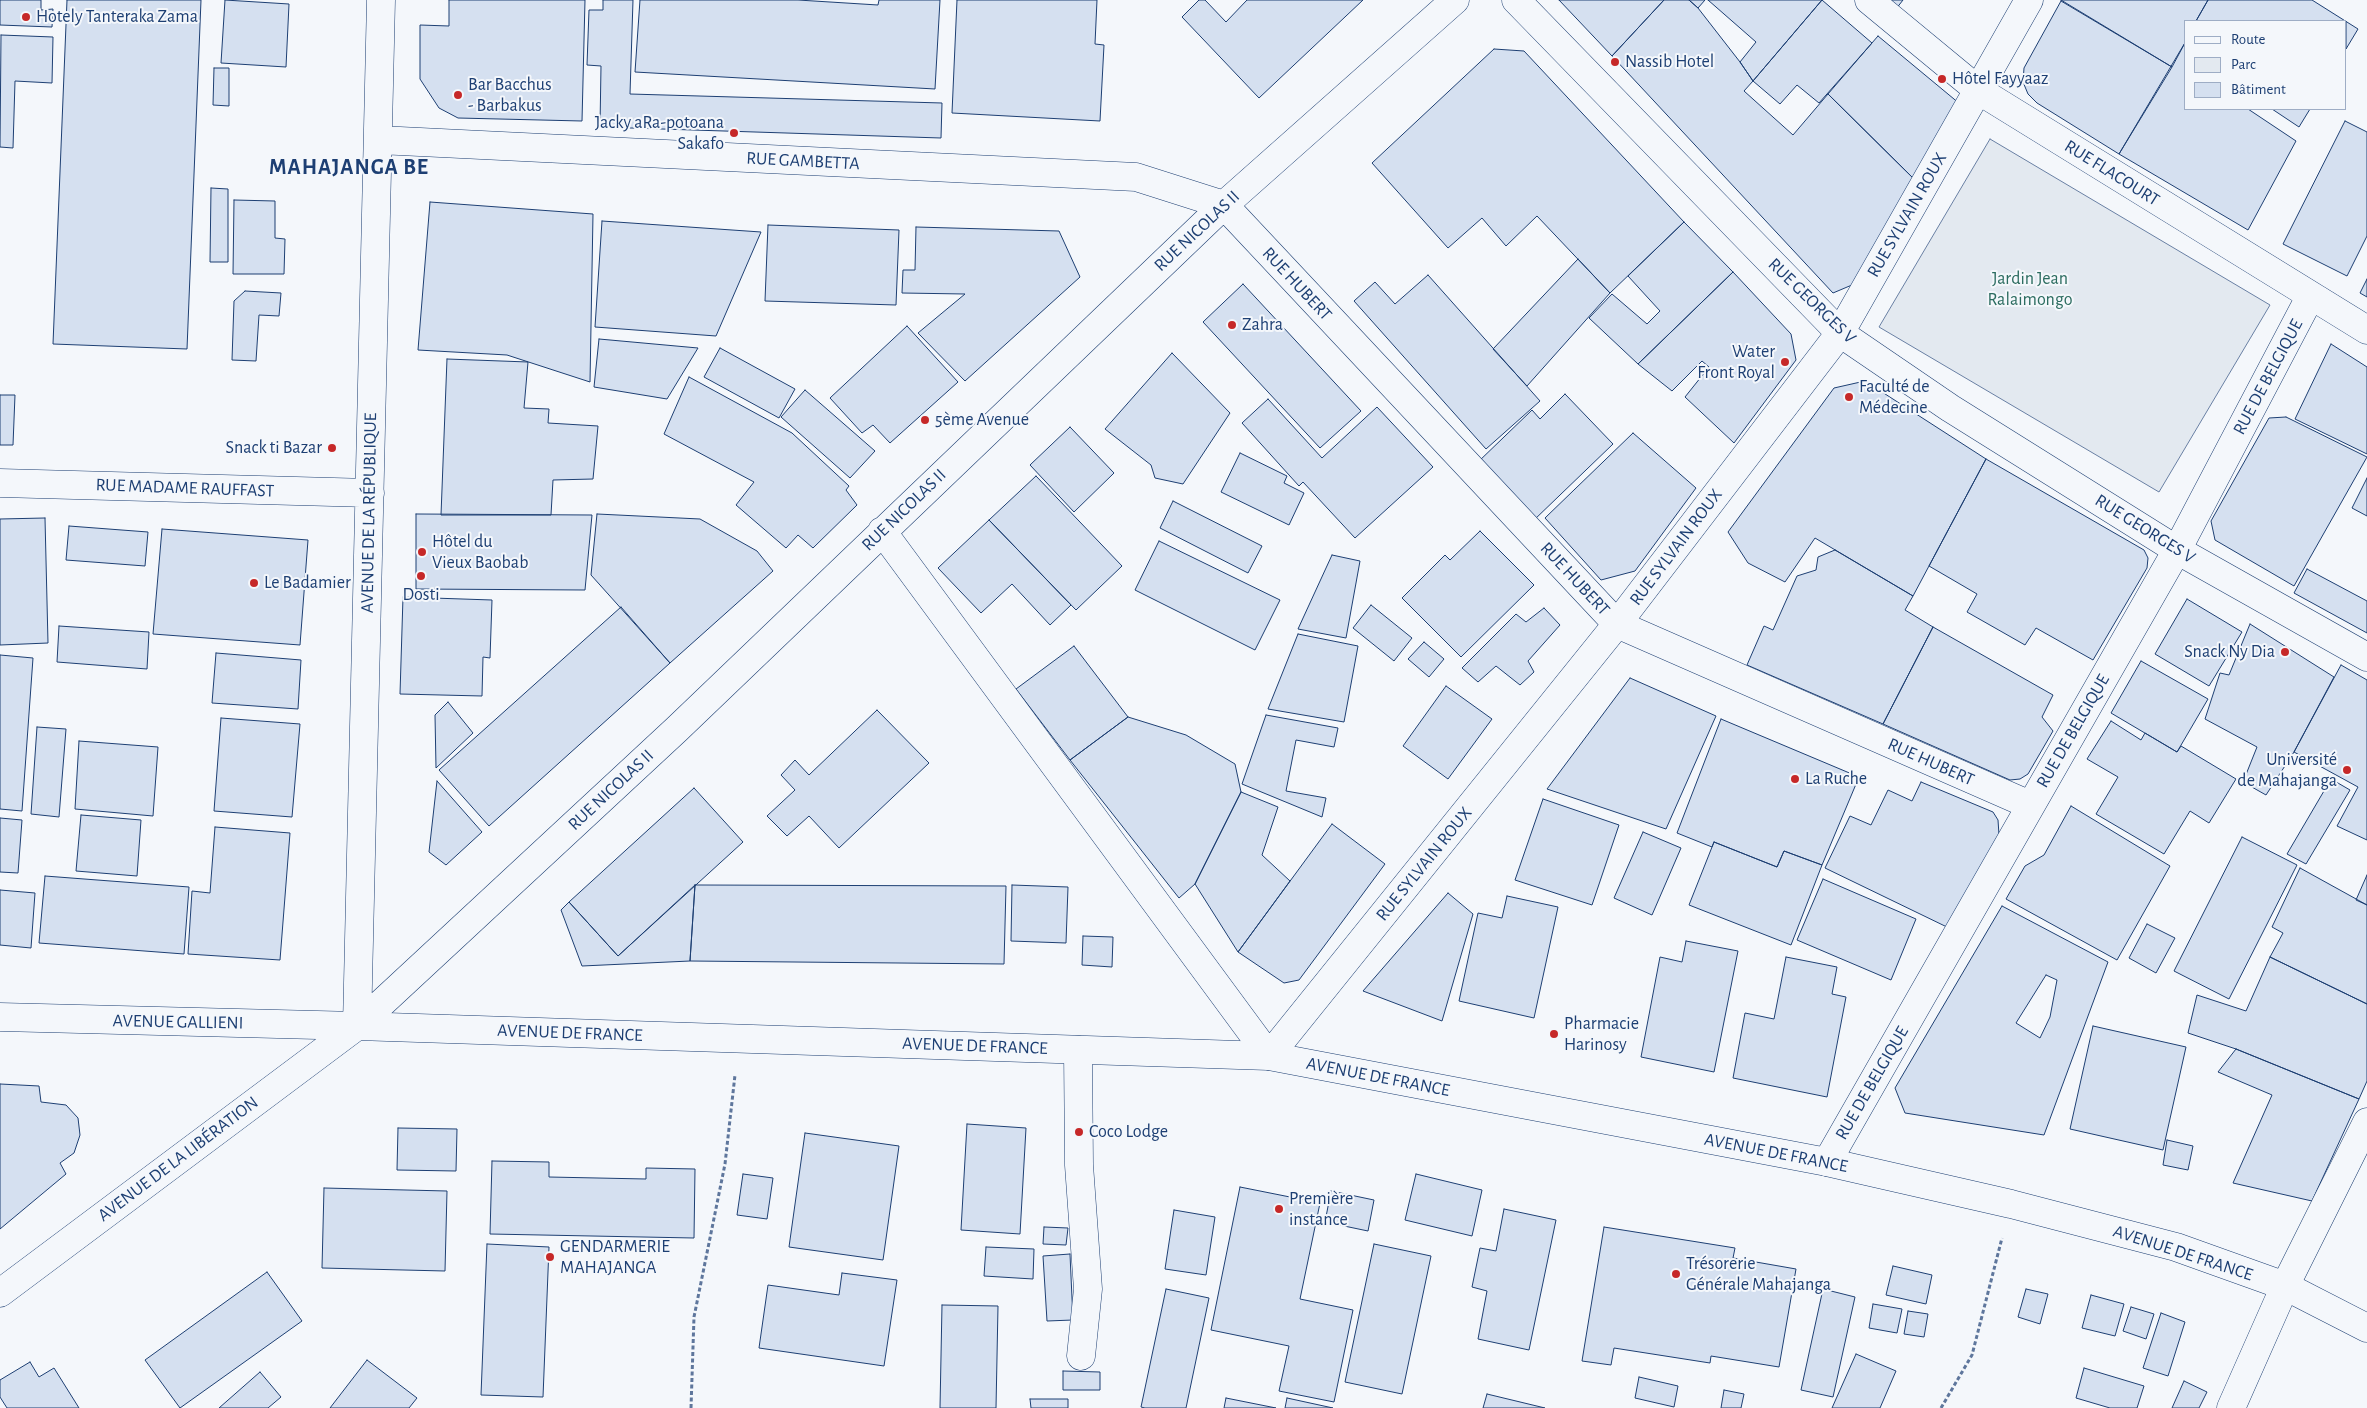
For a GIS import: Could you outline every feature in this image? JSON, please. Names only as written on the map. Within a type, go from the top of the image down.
[{"type":"street","name":"AVENUE DE LA RÉPUBLIQUE","points":[[357,1026],[381,0]]},
{"type":"street","name":"RUE NICOLAS II","points":[[357,1026],[676,729],[1224,205],[1455,0]]},
{"type":"street","name":"RUE GEORGES V","points":[[1516,0],[1840,333],[1950,408],[2177,550],[2367,657]]},
{"type":"street","name":"RUE FLACOURT","points":[[1869,0],[1978,90],[2367,330]]},
{"type":"street","name":"RUE SYLVAIN ROUX","points":[[1269,1056],[1617,624],[1840,333],[2029,0]]},
{"type":"street","name":"RUE GAMBETTA","points":[[379,140],[1136,177],[1224,205]]},
{"type":"street","name":"RUE HUBERT","points":[[1224,205],[1617,624],[2030,805]]},
{"type":"street","name":"RUE DE BELGIQUE","points":[[1827,1162],[2177,550],[2310,296]]},
{"type":"street","name":"RUE MADAME RAUFFAST","points":[[0,483],[370,494]]},
{"type":"street","points":[[882,531],[1269,1056]]},
{"type":"street","name":"AVENUE GALLIENI","points":[[0,1017],[357,1026]]},
{"type":"street","name":"AVENUE DE FRANCE","points":[[357,1026],[1269,1056],[1827,1162],[2010,1204],[2176,1247],[2285,1286],[2367,1328]]},
{"type":"street","name":"AVENUE DE LA LIBÉRATION","points":[[0,1293],[357,1026]]},
{"type":"street","points":[[1078,1050],[1079,1165],[1088,1289],[1081,1356]]},
{"type":"street","points":[[2230,1408],[2285,1286],[2367,1122]]},
{"type":"path","points":[[691,1408],[694,1317],[725,1164],[739,1040]]},
{"type":"path","points":[[1941,1408],[1972,1355],[2010,1204]]},
{"type":"green space","name":"Jardin Jean Ralaimongo","points":[[1990,139],[2270,305],[2159,492],[1879,327]]},
{"type":"building","name":"Hotely Tanteraka Zama","points":[[0,0],[41,0],[41,10],[53,9],[52,27],[0,25]]},
{"type":"building","points":[[67,0],[201,0],[187,349],[53,344]]},
{"type":"building","points":[[225,0],[289,4],[286,67],[221,63]]},
{"type":"building","points":[[449,0],[585,0],[582,121],[458,118],[439,108],[420,79],[420,25],[449,26]]},
{"type":"building","points":[[603,0],[633,0],[630,94],[942,103],[941,138],[600,127],[601,66],[587,65],[589,10],[603,10]]},
{"type":"building","points":[[640,0],[798,0],[878,5],[879,0],[940,0],[935,89],[635,72]]},
{"type":"building","points":[[957,0],[1097,0],[1095,44],[1104,45],[1100,121],[952,113]]},
{"type":"building","points":[[1199,0],[1205,0],[1226,22],[1247,0],[1363,0],[1259,98],[1182,17]]},
{"type":"building","points":[[1559,0],[1664,0],[1612,56]]},
{"type":"building","points":[[1664,0],[1689,0],[1698,8],[1753,81],[1744,91],[1793,135],[1828,94],[1916,181],[1859,282],[1833,293],[1612,56]]},
{"type":"building","points":[[1689,0],[1705,0],[1698,8]]},
{"type":"building","points":[[1708,0],[1822,0],[1753,81],[1740,62],[1756,42]]},
{"type":"building","points":[[1822,0],[1872,43],[1819,103],[1797,85],[1780,104],[1753,81]]},
{"type":"building","points":[[1884,0],[1903,0],[1896,9]]},
{"type":"building","points":[[2061,0],[2208,0],[2197,20],[2184,20],[2184,45],[2172,67]]},
{"type":"building","points":[[2208,0],[2312,0],[2343,20],[2197,20]]},
{"type":"building","points":[[2061,1],[2172,67],[2119,154],[2037,103],[2028,94],[2023,82],[2024,68]]},
{"type":"building","points":[[2347,22],[2358,29],[2347,47]]},
{"type":"building","points":[[1,35],[53,37],[52,83],[15,81],[13,148],[0,147]]},
{"type":"building","points":[[1878,36],[1960,104],[1916,181],[1828,94]]},
{"type":"building","points":[[2184,44],[2184,110],[2250,110],[2296,141],[2248,230],[2119,154]]},
{"type":"building","points":[[1494,49],[1524,51],[1684,222],[1610,293],[1537,216],[1506,246],[1482,218],[1448,248],[1372,163]]},
{"type":"building","points":[[214,68],[229,68],[229,106],[213,105]]},
{"type":"building","points":[[2274,110],[2309,110],[2299,127]]},
{"type":"building","points":[[2345,121],[2367,132],[2367,236],[2347,276],[2283,244]]},
{"type":"building","points":[[211,188],[228,189],[228,262],[210,262]]},
{"type":"building","points":[[234,200],[275,201],[275,238],[285,239],[284,274],[233,274]]},
{"type":"building","points":[[430,202],[593,214],[590,382],[507,355],[418,350]]},
{"type":"building","points":[[602,221],[761,232],[716,336],[595,327]]},
{"type":"building","points":[[1684,222],[1733,272],[1638,364],[1589,318],[1612,294],[1647,324],[1660,311],[1628,276]]},
{"type":"building","points":[[768,225],[899,230],[896,305],[765,301]]},
{"type":"building","points":[[916,227],[1059,231],[1080,277],[965,381],[918,333],[965,294],[902,293],[903,270],[915,270]]},
{"type":"building","points":[[1578,259],[1610,293],[1527,386],[1493,349]]},
{"type":"building","points":[[1733,272],[1791,334],[1796,360],[1734,443],[1685,397],[1709,367],[1702,361],[1672,391],[1638,364]]},
{"type":"building","points":[[1428,275],[1540,401],[1486,449],[1354,301],[1375,282],[1395,304]]},
{"type":"building","points":[[2367,279],[2367,297],[2360,293]]},
{"type":"building","points":[[1243,284],[1361,411],[1320,448],[1203,322]]},
{"type":"building","points":[[245,291],[281,293],[279,316],[259,315],[256,361],[232,360],[234,301]]},
{"type":"building","points":[[907,326],[958,382],[890,443],[873,425],[862,433],[830,398]]},
{"type":"building","points":[[599,339],[698,348],[667,399],[594,387]]},
{"type":"building","points":[[2331,344],[2367,367],[2367,454],[2295,419]]},
{"type":"building","points":[[720,348],[795,389],[779,418],[704,377]]},
{"type":"building","points":[[1172,353],[1230,413],[1183,484],[1155,478],[1151,465],[1105,429]]},
{"type":"building","points":[[447,359],[528,362],[524,408],[549,409],[548,423],[598,426],[593,479],[553,480],[551,515],[441,515]]},
{"type":"building","points":[[689,377],[792,433],[849,486],[846,490],[857,505],[813,548],[798,535],[786,548],[736,505],[754,482],[664,434]]},
{"type":"building","points":[[1865,381],[1986,459],[1913,596],[1815,538],[1785,582],[1748,563],[1728,532],[1834,388]]},
{"type":"building","points":[[805,390],[875,451],[850,478],[781,417]]},
{"type":"building","points":[[1565,394],[1613,444],[1533,521],[1477,463],[1532,410],[1540,419]]},
{"type":"building","points":[[0,395],[15,395],[13,445],[0,445]]},
{"type":"building","points":[[1268,399],[1322,458],[1377,407],[1433,467],[1355,538],[1303,482],[1299,486],[1242,423]]},
{"type":"building","points":[[2286,417],[2367,457],[2294,586],[2215,540],[2211,521],[2269,418]]},
{"type":"building","points":[[1070,427],[1114,473],[1074,512],[1030,465]]},
{"type":"building","points":[[1633,433],[1696,488],[1635,571],[1601,580],[1545,518]]},
{"type":"building","points":[[1240,453],[1287,476],[1284,483],[1304,493],[1289,525],[1221,492]]},
{"type":"building","points":[[1986,459],[2144,550],[2148,558],[2147,568],[2093,660],[2036,628],[2025,645],[1967,612],[1977,594],[1929,566]]},
{"type":"building","points":[[1036,476],[1122,566],[1076,610],[989,520]]},
{"type":"building","points":[[2367,478],[2367,516],[2352,508]]},
{"type":"building","points":[[1173,501],[1262,546],[1248,573],[1160,528]]},
{"type":"building","points":[[416,514],[592,515],[585,590],[416,589]]},
{"type":"building","points":[[597,514],[700,519],[757,551],[773,571],[670,663],[591,575]]},
{"type":"building","points":[[45,518],[48,643],[0,645],[0,519]]},
{"type":"building","points":[[989,520],[1071,605],[1050,625],[1012,584],[981,613],[938,568]]},
{"type":"building","points":[[69,526],[148,532],[145,566],[66,560]]},
{"type":"building","points":[[162,529],[308,540],[300,645],[153,634]]},
{"type":"building","points":[[1480,531],[1534,585],[1461,657],[1402,598],[1445,555],[1450,560]]},
{"type":"building","points":[[1159,541],[1280,600],[1255,650],[1135,590]]},
{"type":"building","points":[[1835,550],[1913,596],[1905,610],[1933,627],[1883,724],[1747,665],[1764,626],[1773,630],[1797,576],[1816,570],[1818,557]]},
{"type":"building","points":[[1332,555],[1360,561],[1346,638],[1298,629]]},
{"type":"building","points":[[2307,569],[2367,601],[2367,633],[2294,593]]},
{"type":"building","points":[[403,597],[492,600],[490,658],[483,657],[482,696],[400,694]]},
{"type":"building","points":[[2187,599],[2242,632],[2209,686],[2155,654]]},
{"type":"building","points":[[1371,605],[1412,638],[1394,661],[1353,628]]},
{"type":"building","points":[[621,607],[670,663],[489,826],[439,770]]},
{"type":"building","points":[[1544,608],[1560,625],[1528,661],[1534,672],[1520,685],[1496,666],[1478,682],[1462,668],[1516,614],[1526,622]]},
{"type":"building","points":[[2250,624],[2334,677],[2294,752],[2266,795],[2243,782],[2257,747],[2205,719],[2220,673],[2229,675]]},
{"type":"building","points":[[59,626],[149,632],[147,669],[57,662]]},
{"type":"building","points":[[1933,627],[2053,695],[2042,717],[2053,731],[2028,774],[2020,779],[2010,780],[1883,724]]},
{"type":"building","points":[[1298,634],[1358,646],[1344,722],[1268,709]]},
{"type":"building","points":[[1424,642],[1444,659],[1429,677],[1408,659]]},
{"type":"building","points":[[1074,646],[1128,717],[1070,760],[1016,689]]},
{"type":"building","points":[[216,653],[301,660],[298,709],[212,703]]},
{"type":"building","points":[[0,655],[33,658],[22,811],[0,809]]},
{"type":"building","points":[[2141,661],[2208,699],[2177,752],[2111,713]]},
{"type":"building","name":"Université de Mahajanga","points":[[2341,665],[2367,680],[2367,840],[2337,826],[2358,787],[2294,752]]},
{"type":"building","points":[[1630,678],[1716,716],[1666,829],[1547,789]]},
{"type":"building","points":[[1446,686],[1492,719],[1448,779],[1403,746]]},
{"type":"building","points":[[448,702],[473,733],[436,768],[435,715]]},
{"type":"building","points":[[877,710],[929,763],[839,848],[809,816],[787,836],[767,816],[795,790],[781,775],[795,760],[809,775]]},
{"type":"building","points":[[1266,715],[1338,728],[1334,747],[1296,740],[1286,791],[1326,798],[1322,817],[1242,784]]},
{"type":"building","points":[[1128,717],[1186,735],[1235,764],[1241,792],[1195,884],[1179,898],[1070,760]]},
{"type":"building","points":[[221,718],[300,724],[292,817],[214,811]]},
{"type":"building","points":[[1721,719],[1859,777],[1822,865],[1784,851],[1777,867],[1714,842],[1712,847],[1677,833]]},
{"type":"building","points":[[2111,721],[2141,740],[2145,733],[2177,752],[2181,746],[2236,779],[2209,823],[2190,811],[2164,854],[2096,814],[2118,777],[2087,759]]},
{"type":"building","points":[[37,727],[66,729],[59,817],[31,814]]},
{"type":"building","points":[[79,741],[158,747],[153,816],[75,809]]},
{"type":"building","points":[[2331,779],[2350,790],[2306,864],[2287,854]]},
{"type":"building","points":[[437,781],[482,832],[446,865],[429,852]]},
{"type":"building","points":[[1921,782],[1993,812],[1998,820],[1999,835],[1949,928],[1825,868],[1850,816],[1871,825],[1888,790],[1912,801]]},
{"type":"building","points":[[694,788],[743,842],[618,956],[569,902]]},
{"type":"building","points":[[1241,792],[1278,807],[1262,855],[1290,881],[1238,952],[1195,884]]},
{"type":"building","points":[[1543,799],[1619,825],[1592,905],[1515,880]]},
{"type":"building","points":[[2071,806],[2170,866],[2117,960],[2006,899],[2025,866],[2044,855]]},
{"type":"building","points":[[81,815],[141,820],[137,876],[76,871]]},
{"type":"building","points":[[0,818],[22,820],[18,873],[0,872]]},
{"type":"building","points":[[1332,824],[1385,864],[1299,980],[1284,983],[1238,952]]},
{"type":"building","points":[[215,827],[290,833],[280,960],[188,954],[192,891],[210,893]]},
{"type":"building","points":[[1643,832],[1681,848],[1652,915],[1614,898]]},
{"type":"building","points":[[2242,837],[2297,865],[2229,999],[2174,971]]},
{"type":"building","points":[[1714,842],[1777,867],[1784,851],[1822,865],[1791,945],[1689,905]]},
{"type":"building","points":[[2300,868],[2367,905],[2367,1004],[2270,957],[2283,933],[2272,927]]},
{"type":"building","points":[[2367,875],[2367,905],[2356,900]]},
{"type":"building","points":[[45,876],[189,887],[184,954],[39,943]]},
{"type":"building","points":[[1823,879],[1916,919],[1891,980],[1797,940]]},
{"type":"building","points":[[695,885],[1006,886],[1004,964],[690,961]]},
{"type":"building","points":[[695,885],[690,961],[582,966],[561,910],[569,902],[618,956]]},
{"type":"building","points":[[1012,885],[1068,887],[1066,943],[1011,941]]},
{"type":"building","points":[[0,890],[35,893],[31,948],[0,945]]},
{"type":"building","points":[[1448,893],[1473,914],[1442,1021],[1363,991]]},
{"type":"building","points":[[1507,896],[1558,907],[1534,1018],[1459,1001],[1478,913],[1502,918]]},
{"type":"building","points":[[2002,906],[2108,962],[2044,1135],[1905,1113],[1895,1088]],"holes":[[[2046,975],[2057,980],[2050,1017],[2040,1038],[2016,1023]]]},
{"type":"building","points":[[2147,924],[2175,938],[2156,973],[2129,958]]},
{"type":"building","points":[[1083,936],[1113,937],[1112,967],[1082,965]]},
{"type":"building","points":[[1686,941],[1738,951],[1714,1072],[1641,1057],[1660,957],[1682,962]]},
{"type":"building","points":[[1786,957],[1837,967],[1832,994],[1846,997],[1827,1097],[1733,1078],[1745,1013],[1774,1019]]},
{"type":"building","points":[[2270,957],[2367,1004],[2367,1081],[2359,1099],[2236,1049],[2188,1033],[2197,995],[2246,1011]]},
{"type":"building","points":[[2093,1026],[2186,1047],[2163,1150],[2070,1129]]},
{"type":"building","points":[[2236,1049],[2359,1099],[2312,1201],[2233,1183],[2272,1095],[2218,1072]]},
{"type":"building","points":[[0,1084],[39,1086],[41,1102],[66,1105],[78,1118],[80,1135],[74,1153],[60,1163],[66,1174],[0,1229]]},
{"type":"building","points":[[967,1124],[1026,1128],[1020,1234],[961,1230]]},
{"type":"building","points":[[398,1128],[457,1129],[456,1171],[397,1170]]},
{"type":"building","points":[[805,1133],[899,1146],[883,1260],[789,1247]]},
{"type":"building","points":[[2167,1140],[2193,1146],[2188,1170],[2163,1165]]},
{"type":"building","points":[[492,1161],[549,1162],[549,1177],[646,1179],[646,1168],[695,1169],[694,1238],[490,1234]]},
{"type":"building","points":[[743,1174],[773,1178],[767,1219],[737,1215]]},
{"type":"building","points":[[1416,1174],[1482,1190],[1472,1236],[1405,1220]]},
{"type":"building","points":[[1240,1187],[1320,1203],[1300,1299],[1353,1310],[1334,1402],[1279,1391],[1289,1346],[1211,1330]]},
{"type":"building","points":[[324,1188],[447,1191],[445,1271],[322,1268]]},
{"type":"building","points":[[1331,1191],[1374,1200],[1368,1231],[1325,1222]]},
{"type":"building","points":[[1504,1209],[1556,1220],[1529,1350],[1478,1339],[1487,1291],[1472,1287],[1480,1248],[1496,1251]]},
{"type":"building","points":[[1174,1210],[1215,1217],[1206,1275],[1165,1269]]},
{"type":"building","points":[[1044,1227],[1068,1228],[1066,1245],[1043,1244]]},
{"type":"building","points":[[1604,1227],[1735,1248],[1733,1258],[1796,1269],[1779,1367],[1711,1356],[1710,1363],[1614,1348],[1611,1365],[1582,1361]]},
{"type":"building","points":[[487,1244],[549,1247],[543,1397],[481,1395]]},
{"type":"building","points":[[1374,1244],[1431,1256],[1402,1394],[1345,1382]]},
{"type":"building","points":[[986,1247],[1034,1249],[1033,1279],[984,1276]]},
{"type":"building","points":[[1070,1254],[1073,1320],[1047,1321],[1043,1256]]},
{"type":"building","points":[[1893,1266],[1932,1275],[1926,1304],[1886,1295]]},
{"type":"building","points":[[267,1272],[302,1321],[180,1408],[145,1360]]},
{"type":"building","points":[[842,1273],[897,1280],[884,1366],[759,1348],[768,1285],[839,1295]]},
{"type":"building","points":[[1166,1289],[1209,1298],[1186,1408],[1145,1408],[1141,1407]]},
{"type":"building","points":[[1823,1289],[1855,1297],[1833,1397],[1801,1390]]},
{"type":"building","points":[[2026,1289],[2048,1294],[2040,1324],[2018,1317]]},
{"type":"building","points":[[2091,1295],[2124,1304],[2115,1336],[2082,1328]]},
{"type":"building","points":[[1873,1304],[1902,1309],[1897,1333],[1869,1328]]},
{"type":"building","points":[[942,1305],[998,1306],[996,1408],[940,1408]]},
{"type":"building","points":[[2131,1307],[2154,1314],[2146,1339],[2123,1331]]},
{"type":"building","points":[[1908,1311],[1928,1314],[1924,1337],[1904,1334]]},
{"type":"building","points":[[2161,1313],[2185,1322],[2168,1376],[2143,1368]]},
{"type":"building","points":[[1856,1354],[1896,1371],[1880,1408],[1832,1408]]},
{"type":"building","points":[[367,1360],[417,1398],[409,1408],[330,1408]]},
{"type":"building","points":[[30,1362],[39,1377],[54,1368],[79,1408],[7,1408],[0,1397],[0,1380]]},
{"type":"building","points":[[2084,1368],[2144,1386],[2137,1408],[2110,1408],[2076,1398]]},
{"type":"building","points":[[1063,1371],[1100,1372],[1100,1390],[1063,1390]]},
{"type":"building","points":[[260,1372],[281,1397],[268,1408],[219,1408]]},
{"type":"building","points":[[1639,1377],[1678,1386],[1674,1407],[1635,1398]]},
{"type":"building","points":[[2184,1381],[2207,1392],[2199,1408],[2172,1408]]},
{"type":"building","points":[[1724,1390],[1744,1394],[1741,1408],[1721,1408]]},
{"type":"building","points":[[1487,1394],[1545,1408],[1483,1408]]},
{"type":"building","points":[[1226,1398],[1276,1408],[1224,1408]]},
{"type":"building","points":[[1287,1398],[1333,1408],[1285,1408]]},
{"type":"building","points":[[1030,1399],[1068,1399],[1068,1408],[1031,1408]]},
{"type":"place","name":"Hotely Tanteraka Zama","points":[[26,17]]},
{"type":"place","name":"Nassib Hotel","points":[[1615,62]]},
{"type":"place","name":"Hôtel Fayyaaz","points":[[1942,79]]},
{"type":"place","name":"Bar Bacchus - Barbakus","points":[[458,95]]},
{"type":"place","name":"Jacky aRa-potoana Sakafo","points":[[734,133]]},
{"type":"place","name":"Zahra","points":[[1232,325]]},
{"type":"place","name":"Water Front Royal","points":[[1785,362]]},
{"type":"place","name":"Faculté de Médecine","points":[[1849,397]]},
{"type":"place","name":"5ème Avenue","points":[[925,420]]},
{"type":"place","name":"Snack ti Bazar","points":[[332,448]]},
{"type":"place","name":"Hôtel du Vieux Baobab","points":[[422,552]]},
{"type":"place","name":"Dosti","points":[[421,576]]},
{"type":"place","name":"Le Badamier","points":[[254,583]]},
{"type":"place","name":"Snack Ny Dia","points":[[2285,652]]},
{"type":"place","name":"Université de Mahajanga","points":[[2347,770]]},
{"type":"place","name":"La Ruche","points":[[1795,779]]},
{"type":"place","name":"Pharmacie Harinosy","points":[[1554,1034]]},
{"type":"place","name":"Coco Lodge","points":[[1079,1132]]},
{"type":"place","name":"Première instance","points":[[1279,1209]]},
{"type":"place","name":"GENDARMERIE MAHAJANGA","points":[[550,1257]]},
{"type":"place","name":"Trésorerie Générale Mahajanga","points":[[1676,1274]]},
{"type":"district","name":"MAHAJANGA BE","points":[[349,167]]}]
